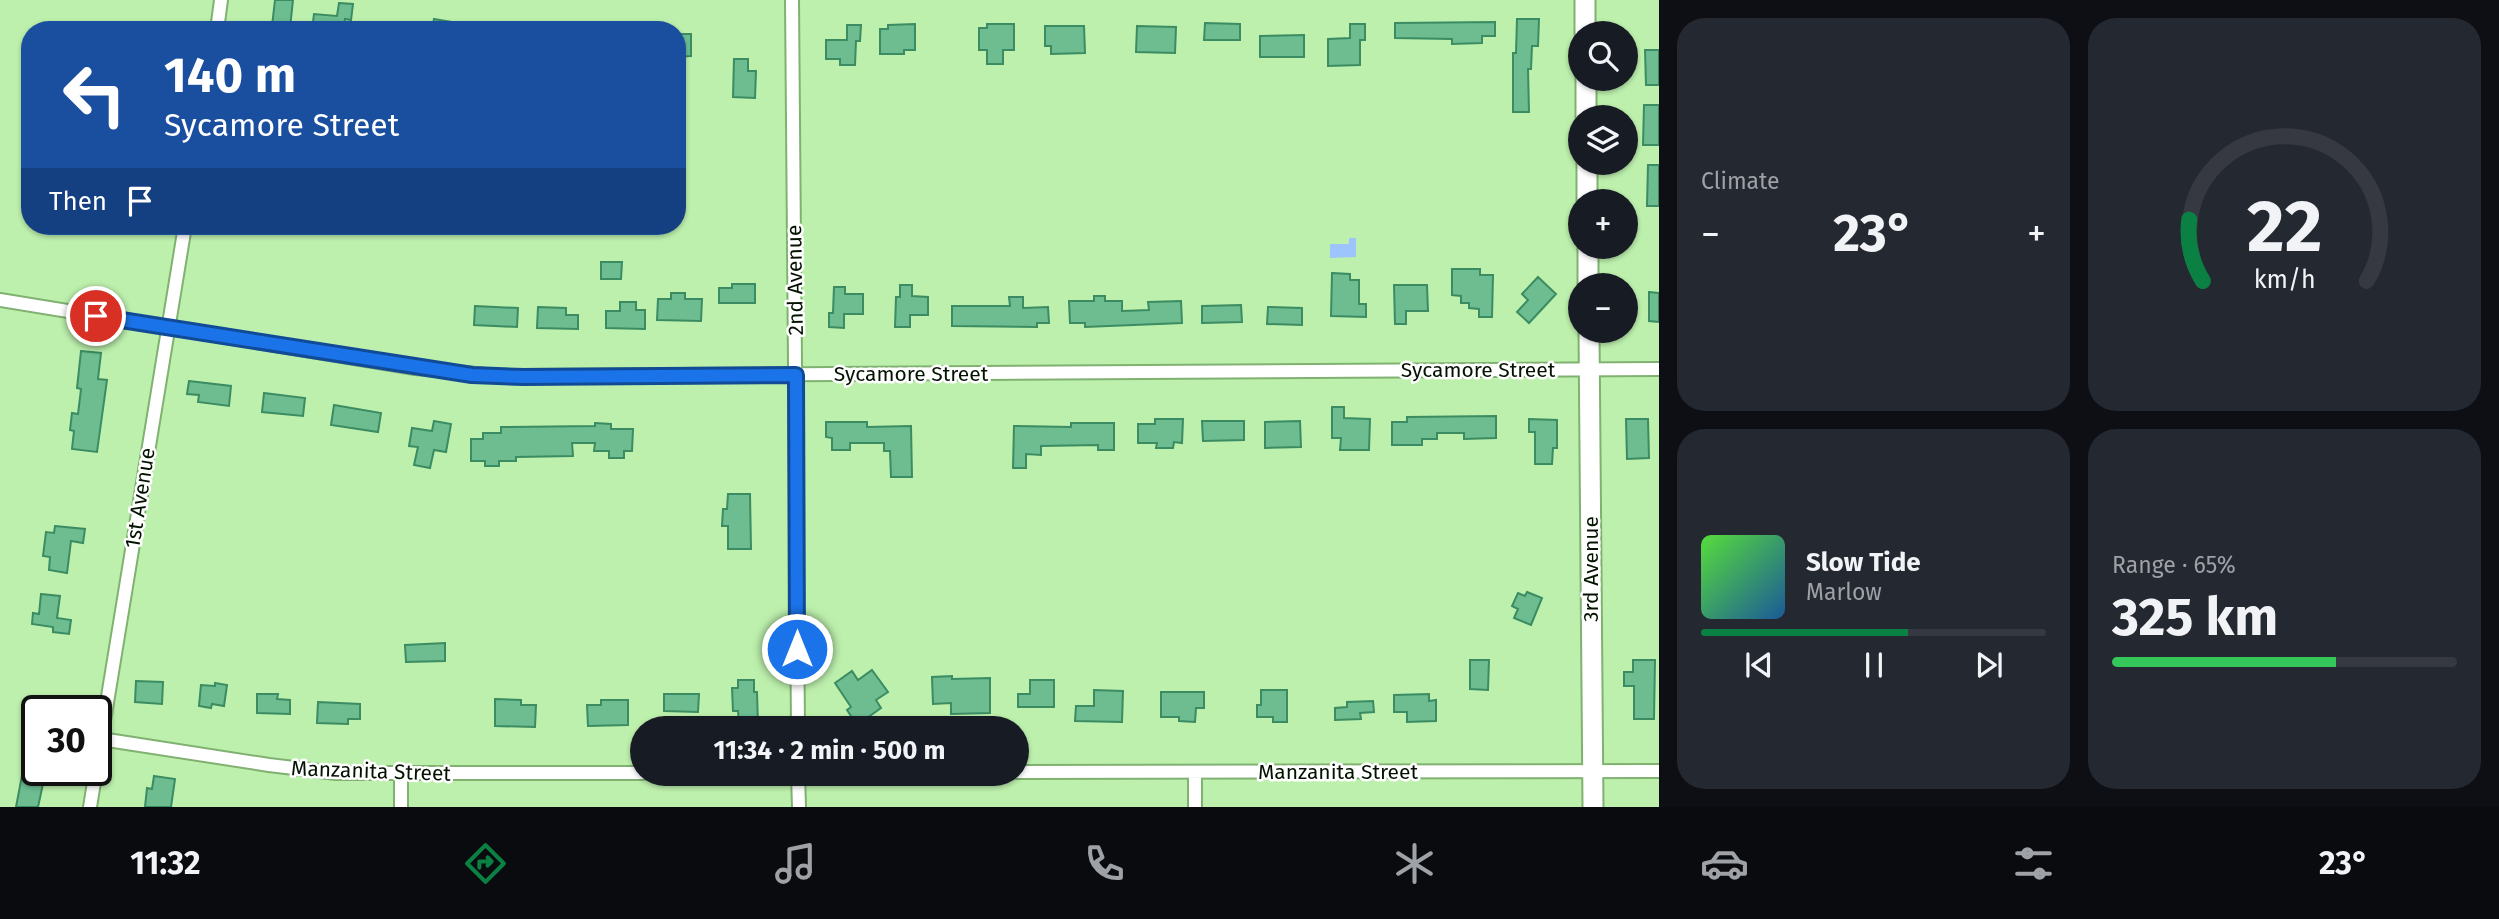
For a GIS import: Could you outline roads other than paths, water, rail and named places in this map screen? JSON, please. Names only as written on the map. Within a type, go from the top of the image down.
[{"type":"street","points":[[218,21],[221,0]]},
{"type":"street","name":"2nd Avenue","points":[[792,0],[798,716]]},
{"type":"street","points":[[1585,0],[1585,21]]},
{"type":"street","name":"1st Avenue","points":[[108,695],[184,235]]},
{"type":"street","name":"Sycamore Street","points":[[0,300],[472,375],[523,377],[1659,369]]},
{"type":"street","name":"3rd Avenue","points":[[1589,343],[1593,807]]},
{"type":"street","name":"Manzanita Street","points":[[112,741],[336,773],[630,773]]},
{"type":"street","name":"Manzanita Street","points":[[1029,772],[1659,771]]},
{"type":"street","points":[[1195,772],[1195,807]]},
{"type":"street","points":[[401,774],[401,807]]},
{"type":"street","name":"1st Avenue","points":[[90,807],[93,786]]},
{"type":"street","points":[[798,786],[799,807]]},
{"type":"water","points":[[1349,238],[1356,238],[1356,257],[1330,258],[1330,244],[1349,244]]}]
